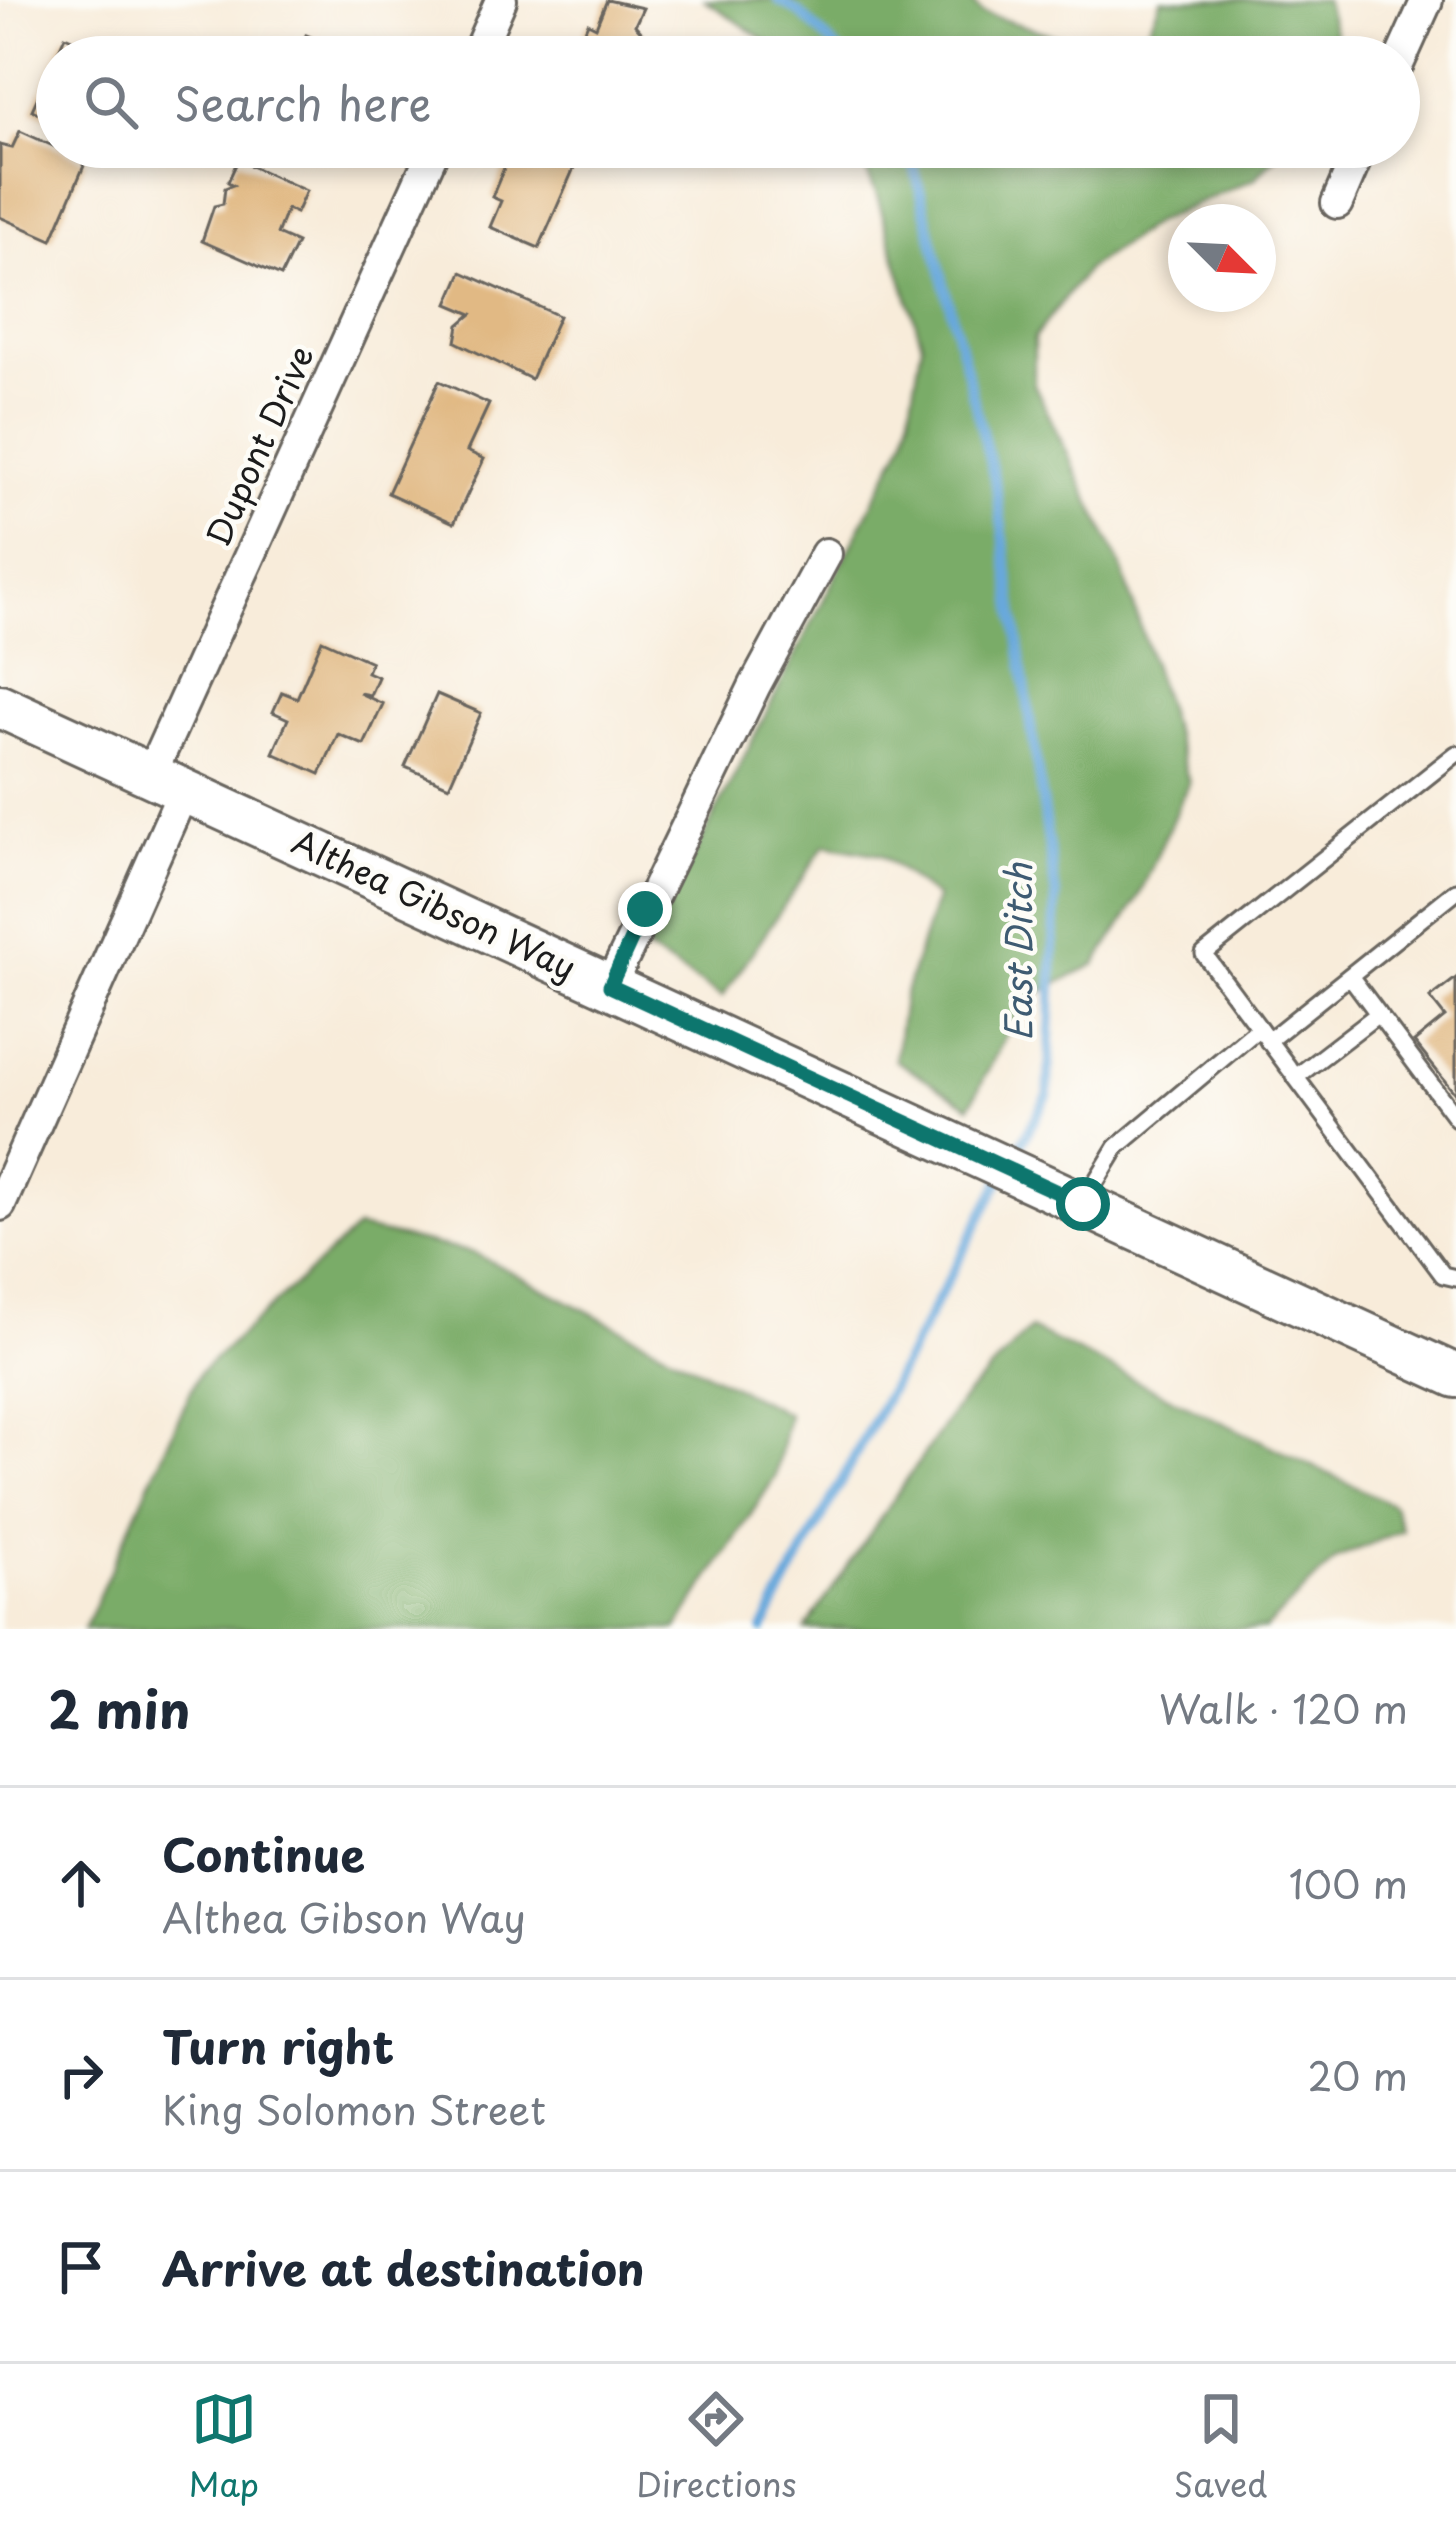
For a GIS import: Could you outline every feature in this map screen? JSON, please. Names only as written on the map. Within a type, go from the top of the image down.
[{"type":"street","points":[[485,36],[501,0]]},
{"type":"street","points":[[1410,36],[1426,0]]},
{"type":"street","name":"Dupont Drive","points":[[0,1205],[168,782],[426,168]]},
{"type":"street","points":[[1336,203],[1352,168]]},
{"type":"street","points":[[610,986],[755,685],[826,554]]},
{"type":"street","name":"Althea Gibson Way","points":[[0,706],[1456,1376]]},
{"type":"lane","points":[[1456,754],[1204,954],[1443,1274],[1456,1278]]},
{"type":"lane","points":[[1083,1204],[1117,1147],[1456,891]]},
{"type":"lane","points":[[1349,976],[1456,1118]]},
{"type":"lane","points":[[1296,1077],[1378,1014]]},
{"type":"green space","points":[[705,0],[969,0],[982,13],[1057,36],[759,36]]},
{"type":"green space","points":[[1161,0],[1325,0],[1335,35],[1123,36],[1148,30]]},
{"type":"green space","points":[[865,168],[1265,168],[1254,179],[1196,204],[1168,204],[1168,216],[1087,269],[1034,338],[1034,384],[1122,568],[1189,782],[1137,901],[1096,964],[1024,1000],[970,1106],[895,1060],[903,999],[936,898],[881,855],[825,845],[722,997],[646,950],[906,437],[922,343]]},
{"type":"green space","points":[[357,1228],[474,1253],[788,1414],[775,1477],[677,1629],[84,1629],[199,1373]]},
{"type":"green space","points":[[1030,1329],[1393,1505],[1402,1530],[1336,1559],[1265,1629],[805,1629],[959,1403]]},
{"type":"building","points":[[607,0],[643,8],[635,25],[644,36],[582,36],[588,23],[596,27]]},
{"type":"building","points":[[20,131],[36,138],[36,168],[83,168],[52,240],[0,217],[0,145],[12,148]]},
{"type":"building","points":[[234,168],[256,168],[306,191],[296,213],[287,209],[277,234],[297,243],[281,276],[202,241],[214,206],[223,204],[225,188],[233,185],[228,182]]},
{"type":"building","points":[[504,168],[574,168],[539,248],[490,227],[501,201],[492,197]]},
{"type":"building","points":[[462,272],[559,316],[531,379],[456,342],[459,325],[472,314],[448,304]]},
{"type":"building","points":[[439,381],[489,404],[467,451],[484,459],[454,523],[388,493]]},
{"type":"building","points":[[322,640],[371,662],[367,672],[378,677],[370,695],[359,693],[383,704],[364,745],[338,734],[320,774],[273,753],[288,719],[273,712],[282,692],[297,698]]},
{"type":"building","points":[[437,694],[481,713],[449,786],[405,767]]},
{"type":"building","points":[[1456,978],[1456,1095],[1414,1042],[1445,1017],[1430,998]]},
{"type":"waterway","name":"East Ditch","points":[[778,0],[824,36]]},
{"type":"waterway","name":"East Ditch","points":[[914,168],[996,486],[1056,896],[1048,1095],[1012,1160]]},
{"type":"waterway","name":"East Ditch","points":[[763,1629],[1003,1176]]},
{"type":"route","points":[[645,909],[610,986],[1083,1204]]}]
